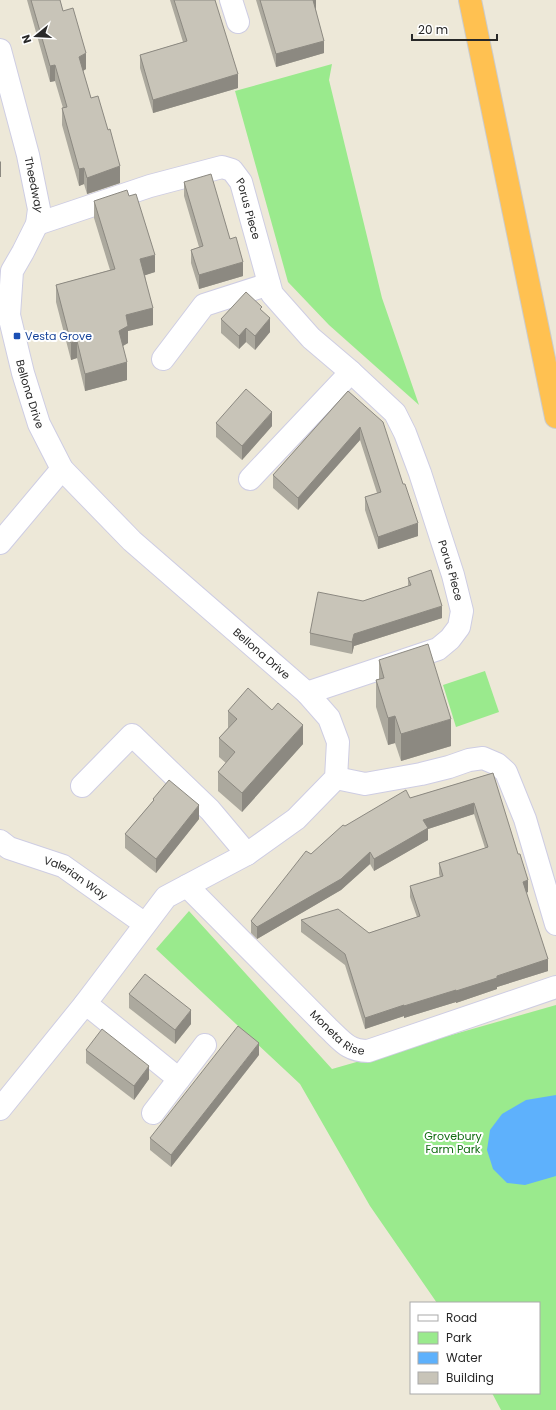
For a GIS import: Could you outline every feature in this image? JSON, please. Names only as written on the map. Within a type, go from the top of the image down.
[{"type":"highway","points":[[470,0],[556,416]]},
{"type":"street","points":[[231,0],[238,22]]},
{"type":"street","name":"Theedway","points":[[0,50],[28,155],[39,209],[37,224],[23,252],[6,273],[9,315]]},
{"type":"street","name":"Porus Piece","points":[[37,224],[150,186],[222,167],[232,170],[240,182],[272,294],[311,338],[351,372],[395,413],[405,433],[420,473],[453,575],[462,611],[459,626],[450,639],[438,649],[307,693]]},
{"type":"street","points":[[163,358],[204,305],[269,284]]},
{"type":"street","name":"Bellona Drive","points":[[9,315],[23,373],[39,424],[62,469],[132,541],[307,693],[329,718],[338,742],[336,778]]},
{"type":"street","points":[[250,480],[351,372]]},
{"type":"street","points":[[0,543],[62,469]]},
{"type":"street","points":[[82,786],[132,735],[210,810],[247,854]]},
{"type":"street","points":[[0,1109],[85,1004],[166,897],[247,854],[296,819],[336,778],[365,784],[421,774],[469,760],[483,758],[497,764],[506,772],[525,819],[556,924]]},
{"type":"street","name":"Valerian Way","points":[[3,849],[63,866],[145,924]]},
{"type":"street","name":"Moneta Rise","points":[[187,886],[328,1028],[349,1047],[358,1051],[368,1051],[556,987]]},
{"type":"street","points":[[85,1004],[179,1079]]},
{"type":"street","points":[[153,1113],[205,1045]]},
{"type":"green space","points":[[332,64],[329,80],[382,298],[419,405],[329,325],[288,282],[235,91]]},
{"type":"green space","points":[[485,671],[499,712],[456,727],[443,685]]},
{"type":"green space","name":"Grovebury Farm Park","points":[[189,911],[332,1069],[556,1005],[556,1410],[501,1410],[493,1394],[540,1394],[540,1302],[436,1302],[370,1206],[300,1084],[156,949]]},
{"type":"water","points":[[556,1095],[556,1176],[525,1185],[507,1183],[493,1169],[487,1150],[490,1130],[502,1114],[526,1100]]},
{"type":"building","points":[[31,0],[60,0],[63,11],[73,8],[86,53],[79,57],[91,98],[98,96],[108,130],[110,129],[120,166],[87,178],[84,168],[79,169],[62,108],[67,107],[55,65],[50,66]]},
{"type":"building","points":[[174,0],[215,0],[238,74],[153,100],[140,55],[187,41]]},
{"type":"building","points":[[260,0],[313,0],[324,41],[276,54]]},
{"type":"building","points":[[211,174],[230,239],[236,237],[243,262],[199,275],[191,250],[203,246],[184,182]]},
{"type":"building","points":[[127,190],[129,196],[136,194],[155,255],[140,259],[153,308],[126,315],[128,326],[119,331],[127,362],[85,374],[77,341],[71,343],[56,285],[115,269],[94,201]]},
{"type":"building","points":[[246,292],[262,307],[260,309],[270,318],[255,336],[246,328],[239,336],[221,319]]},
{"type":"building","points":[[246,389],[272,412],[242,446],[216,423]]},
{"type":"building","points":[[348,391],[383,422],[403,484],[405,484],[418,523],[378,537],[365,497],[381,492],[360,427],[298,498],[273,475]]},
{"type":"building","points":[[431,570],[442,606],[354,634],[352,642],[310,633],[318,592],[363,601],[411,585],[408,578]]},
{"type":"building","points":[[428,644],[451,719],[401,734],[395,716],[388,718],[376,680],[384,678],[379,660]]},
{"type":"building","points":[[248,688],[272,710],[278,703],[303,725],[242,793],[218,772],[235,752],[219,738],[237,719],[228,711]]},
{"type":"building","points":[[493,773],[518,854],[520,854],[528,880],[523,882],[548,959],[497,976],[497,978],[365,1018],[345,954],[301,920],[338,909],[369,933],[420,916],[410,886],[443,876],[439,863],[488,847],[474,803],[423,820],[428,828],[374,859],[370,852],[341,879],[257,927],[251,921],[306,851],[311,854],[343,825],[345,826],[406,790],[410,798]]},
{"type":"building","points":[[169,780],[199,805],[156,859],[125,834]]},
{"type":"building","points":[[145,974],[191,1010],[175,1030],[129,994]]},
{"type":"building","points":[[238,1026],[259,1043],[171,1155],[150,1138]]},
{"type":"building","points":[[102,1029],[149,1066],[134,1086],[86,1050]]},
{"type":"place","name":"Vesta Grove","points":[[17,336]]}]
